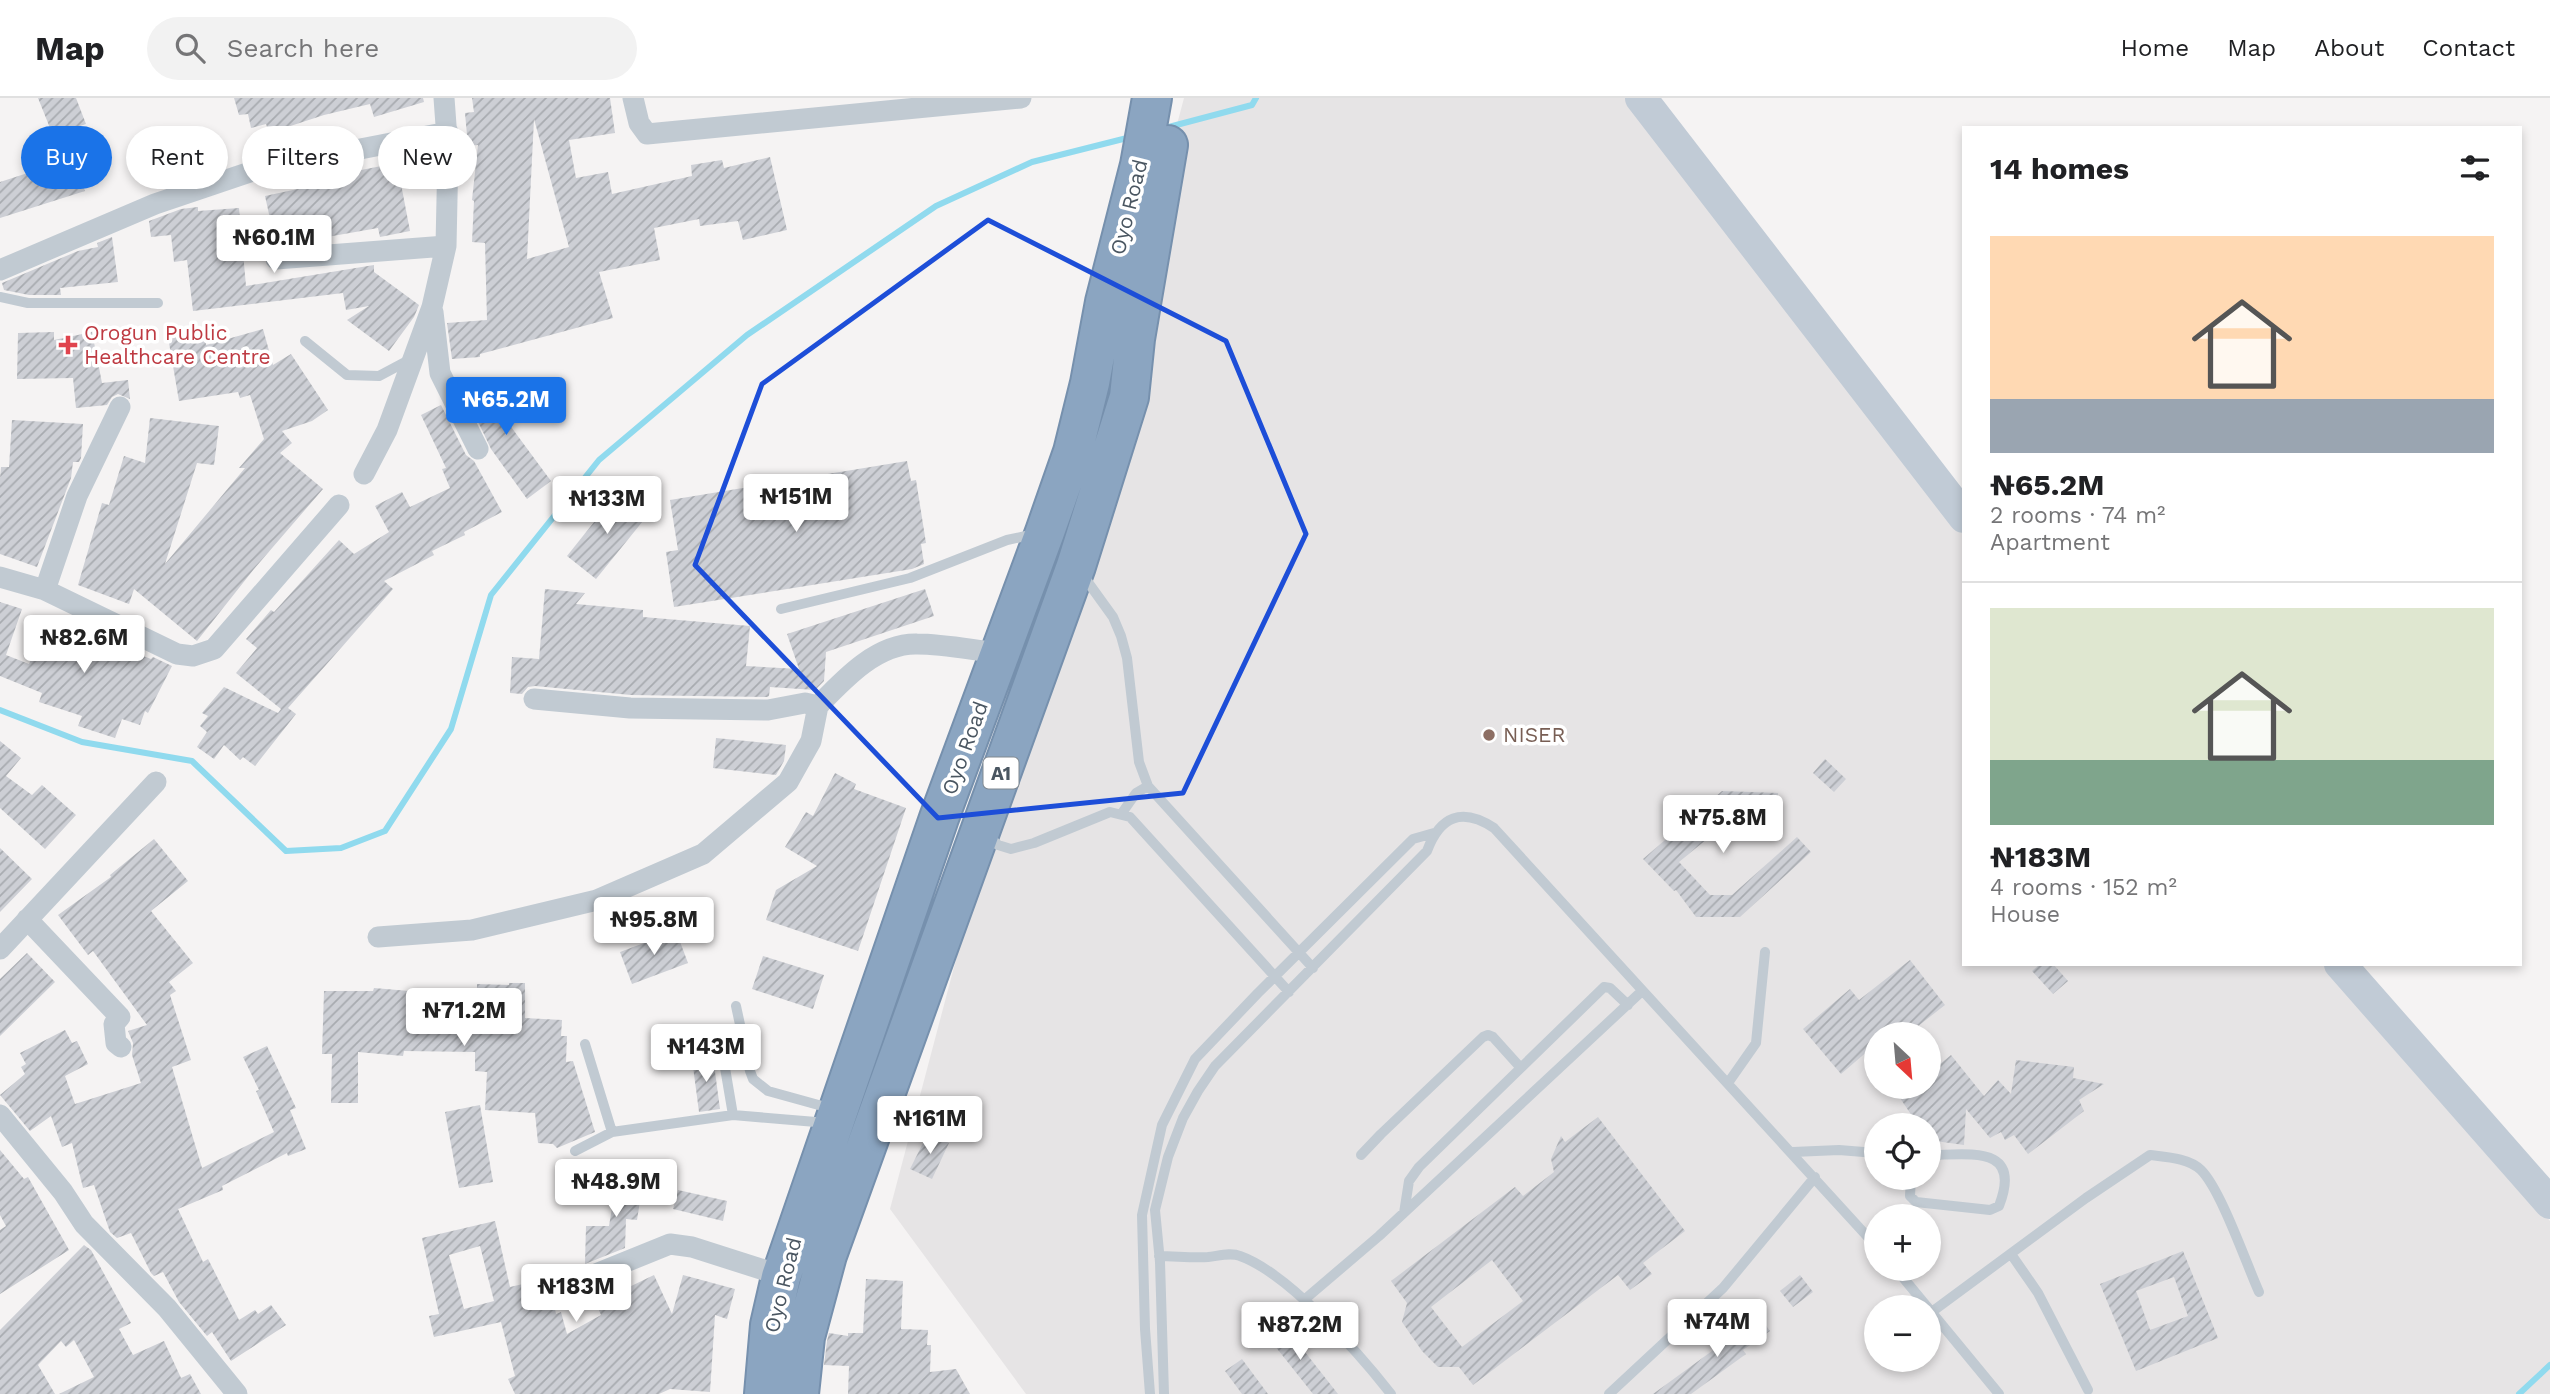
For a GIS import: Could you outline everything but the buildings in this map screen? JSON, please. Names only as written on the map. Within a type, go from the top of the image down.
[{"type":"highway","name":"Oyo Road","points":[[799,1394],[805,1337],[819,1281],[960,824],[999,653],[1073,452],[1090,383],[1105,302],[1155,154],[1169,100]]},
{"type":"highway","name":"Oyo Road","points":[[764,1394],[770,1325],[781,1277],[836,1117],[960,824],[1076,566],[1129,397],[1155,154]]},
{"type":"street","points":[[444,98],[447,126]]},
{"type":"street","points":[[633,98],[639,123],[647,134],[901,105],[1021,98]]},
{"type":"street","points":[[1641,98],[1962,514]]},
{"type":"street","points":[[0,270],[155,204],[262,168],[378,146]]},
{"type":"street","points":[[364,474],[387,430],[432,307],[446,246],[447,189]]},
{"type":"street","points":[[276,259],[446,246]]},
{"type":"street","points":[[432,307],[440,373],[478,449]]},
{"type":"street","points":[[45,590],[77,496],[120,407]]},
{"type":"street","points":[[0,577],[45,590],[177,654],[193,656],[214,649],[339,505]]},
{"type":"street","points":[[377,937],[472,930],[597,900],[703,854],[788,782],[811,741],[818,706],[850,673],[882,652],[915,643],[999,653]]},
{"type":"street","points":[[534,699],[630,708],[768,710],[805,703],[818,706]]},
{"type":"street","points":[[0,948],[156,782]]},
{"type":"street","points":[[27,919],[120,1017],[114,1024],[116,1043],[121,1047]]},
{"type":"street","points":[[2342,966],[2550,1203]]},
{"type":"street","points":[[0,1115],[63,1192],[85,1224],[167,1308],[237,1394]]},
{"type":"street","points":[[576,1282],[670,1244],[692,1247],[781,1277],[819,1281]]},
{"type":"lane","points":[[0,296],[28,303],[158,303]]},
{"type":"lane","points":[[305,341],[347,374],[379,376],[413,358]]},
{"type":"lane","points":[[781,609],[910,579],[1007,540],[1045,532]]},
{"type":"lane","points":[[1076,566],[1113,617],[1121,636],[1127,658],[1139,762],[1148,786],[1313,968]]},
{"type":"lane","points":[[1122,813],[1136,793],[1148,786]]},
{"type":"lane","points":[[960,824],[998,845],[1011,849],[1044,839],[1110,812],[1130,817],[1289,992]]},
{"type":"lane","points":[[1150,1394],[1144,1329],[1142,1215],[1162,1125],[1195,1059],[1413,839],[1434,833],[1445,823],[1467,816],[1480,819],[1494,828],[1864,1232]]},
{"type":"lane","points":[[1164,1394],[1159,1256],[1154,1210],[1168,1157],[1183,1118],[1216,1066],[1427,851],[1434,833]]},
{"type":"lane","points":[[1728,1083],[1756,1043],[1765,952]]},
{"type":"lane","points":[[1404,1213],[1409,1181],[1419,1167],[1604,987],[1610,988],[1628,1005]]},
{"type":"lane","points":[[1304,1300],[1404,1213],[1642,991]]},
{"type":"lane","points":[[736,1006],[750,1072],[759,1086],[836,1117]]},
{"type":"lane","points":[[1362,1155],[1381,1133],[1483,1037],[1493,1037],[1520,1067]]},
{"type":"lane","points":[[585,1044],[612,1132]]},
{"type":"lane","points":[[724,1062],[733,1115]]},
{"type":"lane","points":[[575,1151],[612,1132],[733,1115],[836,1117]]},
{"type":"lane","points":[[1793,1153],[1839,1150],[1864,1152]]},
{"type":"lane","points":[[1910,1190],[1910,1196],[1916,1202],[1990,1210],[1999,1206],[2003,1198],[2004,1171],[1997,1160],[1988,1156],[1941,1155]]},
{"type":"lane","points":[[1941,1305],[2086,1198],[2150,1155],[2180,1159],[2201,1170],[2218,1198],[2259,1292]]},
{"type":"lane","points":[[1609,1394],[1723,1288],[1815,1177]]},
{"type":"lane","points":[[1159,1256],[1205,1257],[1238,1254],[1274,1274],[1304,1300],[1371,1368],[1391,1394]]},
{"type":"lane","points":[[2011,1254],[2038,1293],[2088,1390]]},
{"type":"lane","points":[[1907,1281],[1919,1295]]},
{"type":"lane","points":[[1941,1321],[2000,1394]]},
{"type":"highlighted area","points":[[988,220],[1226,341],[1306,534],[1183,793],[938,818],[695,565],[762,384]]},
{"type":"shaded area","name":"NISER","points":[[1184,98],[1630,98],[1962,504],[1962,966],[2342,966],[2550,1221],[2550,1394],[1026,1394],[890,1209]]},
{"type":"waterway","points":[[1165,128],[1252,105],[1256,98]]},
{"type":"waterway","points":[[0,710],[82,742],[192,761],[286,851],[341,848],[385,831],[451,729],[491,595],[599,460],[747,335],[936,206],[1032,162],[1131,137]]},
{"type":"waterway","points":[[2519,1394],[2550,1365]]},
{"type":"place","name":"Orogun Public Healthcare Centre","points":[[68,345]]},
{"type":"place","name":"NISER","points":[[1489,735]]}]
